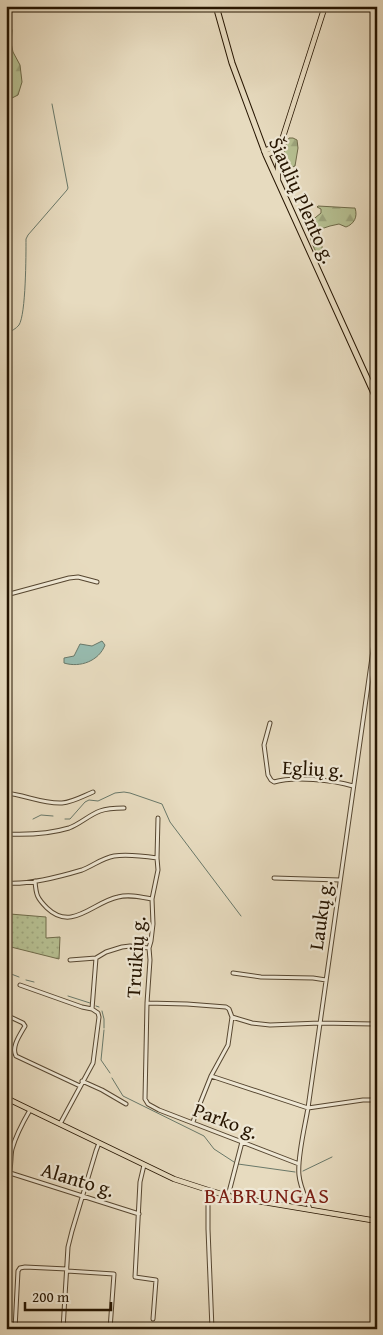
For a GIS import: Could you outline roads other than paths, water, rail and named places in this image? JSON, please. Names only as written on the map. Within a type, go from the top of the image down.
[{"type":"highway","name":"Šiaulių Plento g.","points":[[216,6],[232,62],[265,153],[377,400]]},
{"type":"main road","points":[[278,181],[280,145],[325,6]]},
{"type":"main road","points":[[265,153],[280,145]]},
{"type":"main road","points":[[6,1098],[174,1179],[228,1196],[376,1219]]},
{"type":"street","points":[[6,595],[69,578],[86,578],[97,582]]},
{"type":"street","name":"Laukų g.","points":[[310,1209],[301,1187],[298,1174],[299,1164],[377,622]]},
{"type":"street","name":"Eglių g.","points":[[270,723],[264,745],[268,775],[271,780],[274,782],[290,779],[325,781],[354,786]]},
{"type":"street","points":[[6,793],[63,803],[93,792]]},
{"type":"street","points":[[6,834],[29,835],[60,830],[76,825],[102,810],[124,808]]},
{"type":"street","name":"Truikių g.","points":[[145,1099],[149,948],[152,942],[152,899],[158,870],[158,818]]},
{"type":"street","points":[[6,883],[35,881],[84,869],[106,858],[115,856],[128,855],[157,858]]},
{"type":"street","points":[[274,878],[340,880]]},
{"type":"street","points":[[35,881],[39,900],[52,913],[64,917],[76,916],[114,898],[123,896],[152,899]]},
{"type":"street","points":[[70,960],[96,958],[106,952],[122,947],[149,948]]},
{"type":"street","points":[[92,1009],[96,958]]},
{"type":"street","points":[[233,973],[261,977],[326,980]]},
{"type":"street","points":[[20,985],[92,1009],[98,1013],[94,1056],[90,1069],[60,1124]]},
{"type":"street","points":[[147,1003],[226,1006],[229,1008],[232,1017],[228,1045],[211,1076],[194,1122]]},
{"type":"street","points":[[6,1015],[23,1023],[25,1026],[14,1048],[16,1056],[80,1086]]},
{"type":"street","points":[[232,1017],[270,1026],[320,1023],[374,1024]]},
{"type":"street","points":[[211,1076],[308,1108],[363,1100],[377,1100]]},
{"type":"street","points":[[82,1082],[102,1090],[126,1104]]},
{"type":"street","name":"Parko g.","points":[[145,1099],[148,1104],[159,1110],[299,1164]]},
{"type":"street","points":[[6,1203],[12,1150],[18,1133],[30,1110]]},
{"type":"street","points":[[228,1196],[242,1142]]},
{"type":"street","points":[[63,1329],[68,1247],[96,1151],[100,1144]]},
{"type":"street","points":[[144,1165],[141,1177],[135,1277],[156,1280],[153,1319]]},
{"type":"street","name":"Alanto g.","points":[[10,1173],[139,1214]]},
{"type":"street","points":[[208,1190],[212,1329]]},
{"type":"street","points":[[14,1329],[18,1271],[20,1268],[25,1267],[114,1274],[110,1329]]},
{"type":"water","points":[[102,641],[105,645],[94,659],[76,665],[64,663],[64,658],[74,656],[80,644],[92,646]]},
{"type":"waterway","points":[[6,334],[18,326],[21,319],[25,284],[26,239],[68,188],[52,104]]},
{"type":"waterway","points":[[65,819],[70,819],[85,802],[89,800],[98,801],[115,793],[130,793],[162,804],[170,822],[241,916]]},
{"type":"waterway","points":[[33,819],[41,815],[53,816]]},
{"type":"waterway","points":[[6,972],[19,977]]},
{"type":"waterway","points":[[26,980],[34,982]]},
{"type":"waterway","points":[[68,996],[90,1003]]},
{"type":"waterway","points":[[102,1011],[104,1028]]},
{"type":"waterway","points":[[104,1030],[101,1060],[110,1073]]},
{"type":"waterway","points":[[112,1078],[123,1096],[204,1136],[214,1149],[234,1162]]},
{"type":"waterway","points":[[303,1171],[332,1157]]},
{"type":"waterway","points":[[238,1164],[295,1172]]},
{"type":"district","name":"BABRUNGAS","points":[[267,1195]]}]
